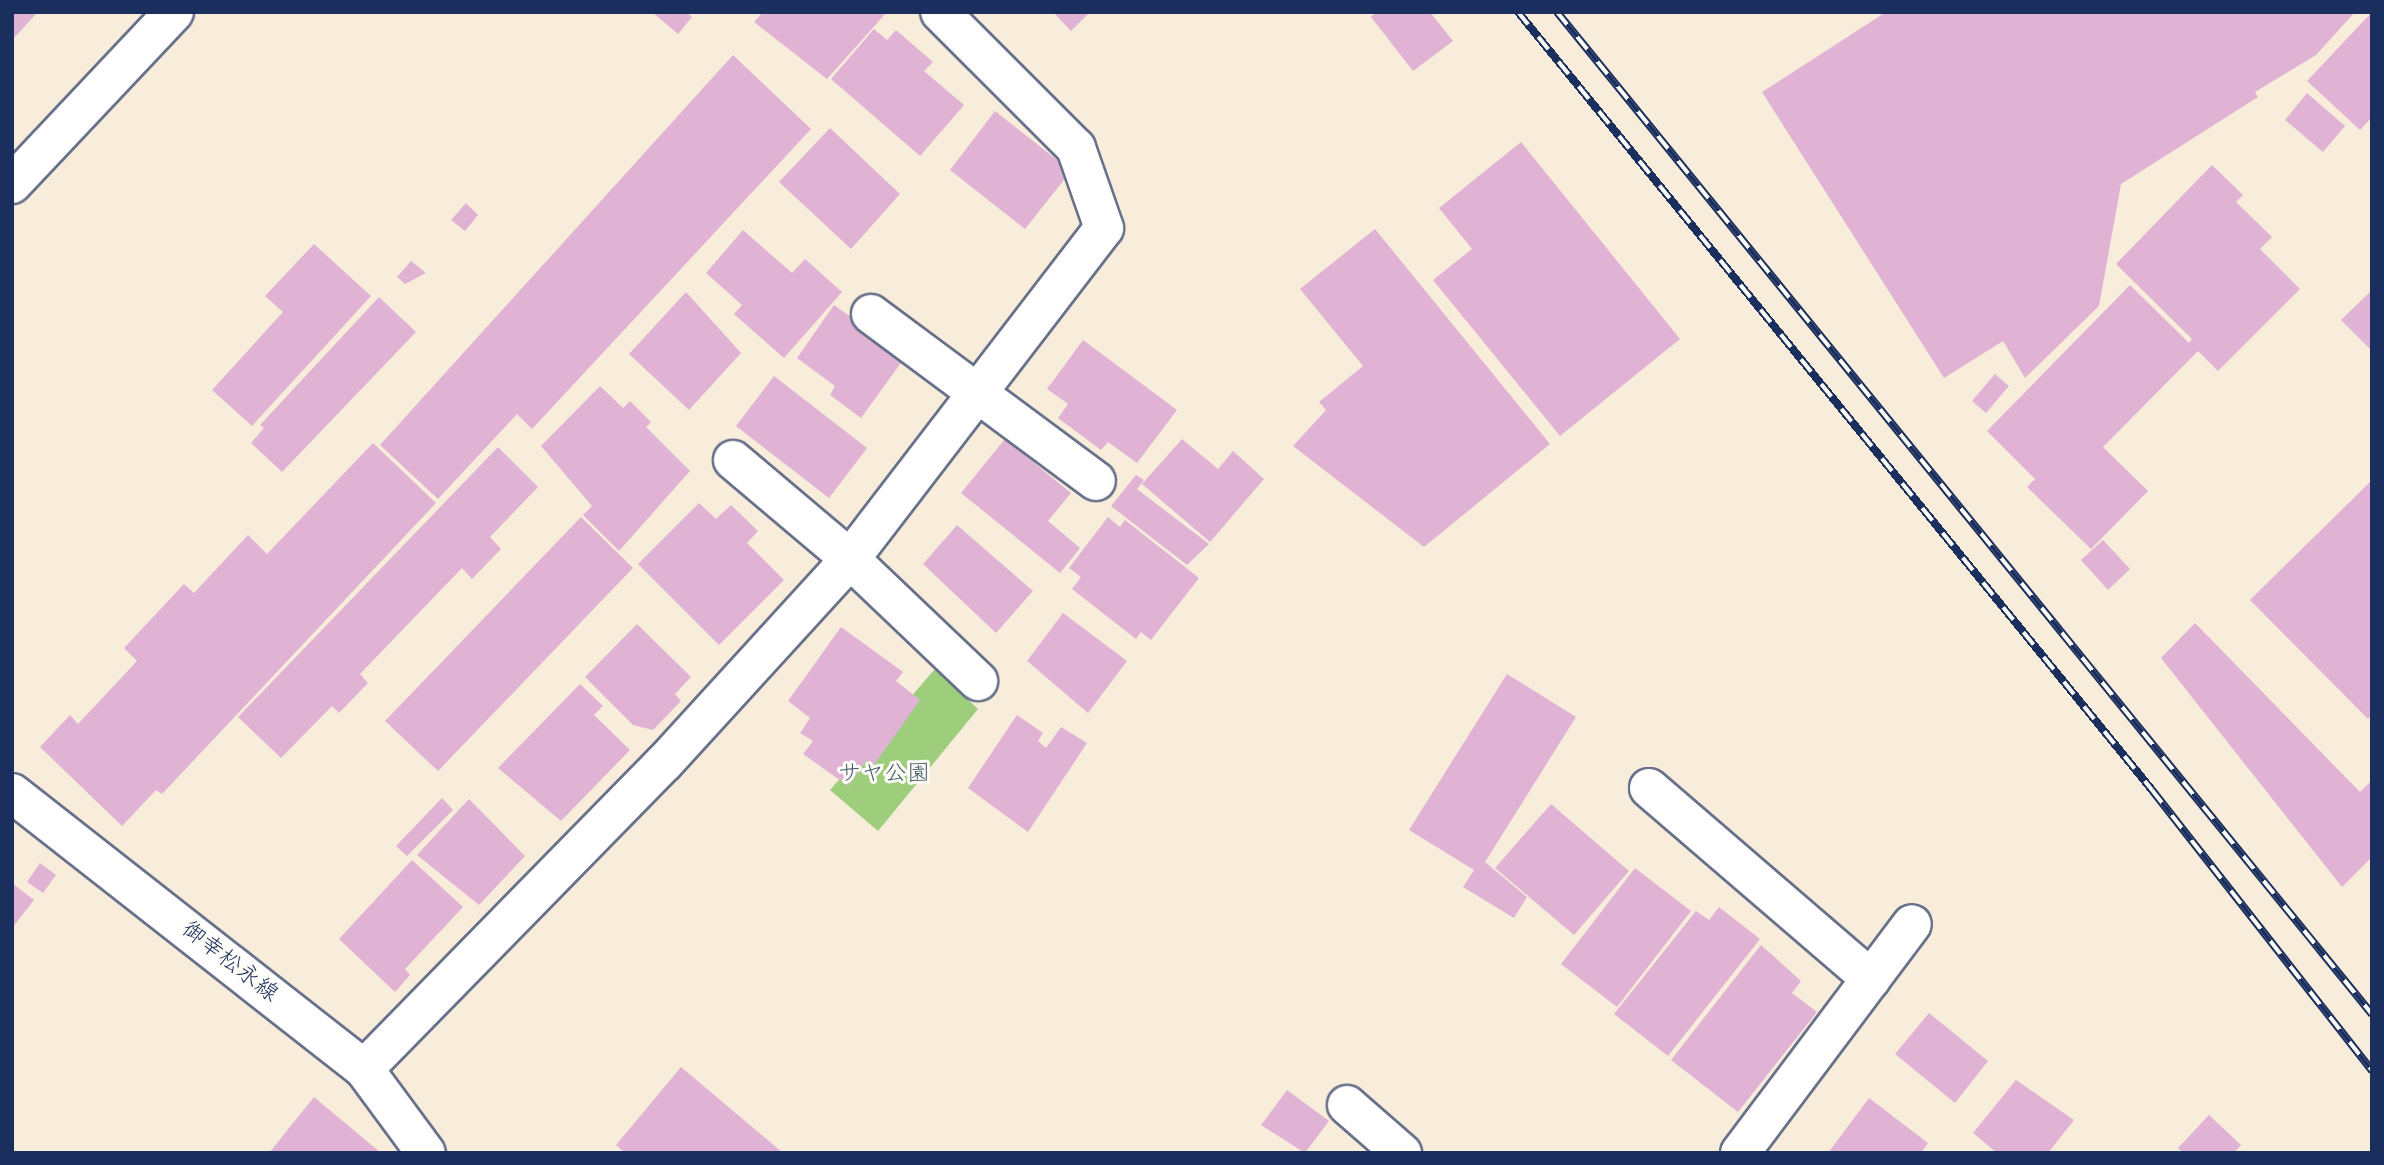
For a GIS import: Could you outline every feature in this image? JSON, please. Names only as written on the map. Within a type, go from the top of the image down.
[{"type":"street","points":[[12,184],[174,12]]},
{"type":"street","points":[[364,1069],[664,763],[850,559],[973,391],[1104,228],[1076,148],[940,12]]},
{"type":"street","points":[[871,314],[1096,481]]},
{"type":"street","points":[[733,460],[850,559],[978,681]]},
{"type":"street","points":[[1649,788],[1871,979]]},
{"type":"street","name":"御幸松永線","points":[[12,793],[364,1069],[426,1153]]},
{"type":"street","points":[[1740,1153],[1912,924]]},
{"type":"street","points":[[1347,1105],[1402,1153]]},
{"type":"green space","name":"サヤ公園","points":[[935,669],[978,709],[878,831],[830,790]]},
{"type":"building","points":[[12,12],[36,14],[12,40]]},
{"type":"building","points":[[652,12],[686,12],[692,17],[678,34]]},
{"type":"building","points":[[763,12],[887,12],[827,79],[754,22]]},
{"type":"building","points":[[1053,12],[1090,12],[1071,31]]},
{"type":"building","points":[[1376,12],[1430,12],[1453,41],[1413,71],[1371,17]]},
{"type":"building","points":[[1886,12],[2355,12],[2316,55],[2255,92],[2258,97],[2121,184],[2099,306],[2025,378],[2003,341],[1944,378],[1762,92]]},
{"type":"building","points":[[2372,12],[2372,117],[2360,130],[2307,81]]},
{"type":"building","points":[[874,29],[887,40],[896,30],[933,62],[924,71],[964,105],[920,156],[831,79]]},
{"type":"building","points":[[733,55],[811,129],[532,429],[517,414],[438,499],[380,445]]},
{"type":"building","points":[[2307,93],[2345,126],[2323,152],[2285,120]]},
{"type":"building","points":[[995,111],[1071,171],[1025,229],[950,170]]},
{"type":"building","points":[[830,128],[900,194],[851,249],[779,182]]},
{"type":"building","points":[[1521,142],[1680,339],[1560,436],[1433,280],[1472,249],[1439,208]]},
{"type":"building","points":[[2212,165],[2243,195],[2236,202],[2272,237],[2260,249],[2300,289],[2218,371],[2198,351],[2103,447],[2148,491],[2091,549],[2027,487],[2035,479],[1987,431],[2130,285],[2189,343],[2192,339],[2116,264]]},
{"type":"building","points":[[466,203],[478,215],[465,231],[451,220]]},
{"type":"building","points":[[1375,229],[1550,444],[1424,547],[1293,446],[1326,410],[1319,402],[1363,366],[1300,289]]},
{"type":"building","points":[[743,230],[792,273],[805,259],[842,292],[784,358],[734,314],[742,305],[706,273]]},
{"type":"building","points":[[314,244],[371,296],[252,426],[212,390],[283,312],[265,296]]},
{"type":"building","points":[[411,261],[426,273],[405,284],[397,277]]},
{"type":"building","points":[[2372,290],[2372,351],[2341,320]]},
{"type":"building","points":[[686,292],[741,353],[689,410],[629,354]]},
{"type":"building","points":[[379,297],[416,332],[282,472],[251,443],[264,428],[260,425]]},
{"type":"building","points":[[834,305],[906,356],[861,418],[830,395],[835,386],[797,358]]},
{"type":"building","points":[[1083,340],[1177,410],[1137,463],[1108,442],[1101,450],[1058,418],[1068,404],[1047,389]]},
{"type":"building","points":[[1995,374],[2009,386],[1986,413],[1972,401]]},
{"type":"building","points":[[774,376],[867,448],[829,498],[736,426]]},
{"type":"building","points":[[600,386],[623,408],[630,401],[651,422],[646,427],[690,471],[619,551],[583,515],[592,506],[541,446]]},
{"type":"building","points":[[1005,439],[1071,493],[1048,521],[1080,548],[1060,573],[961,493]]},
{"type":"building","points":[[1182,439],[1218,469],[1233,451],[1264,479],[1210,542],[1142,484]]},
{"type":"building","points":[[373,443],[436,503],[162,794],[156,790],[122,826],[40,747],[70,715],[78,724],[137,661],[124,648],[184,584],[194,593],[248,535],[267,554]]},
{"type":"building","points":[[498,447],[538,487],[490,537],[501,549],[472,579],[462,568],[360,674],[368,683],[339,713],[332,706],[281,758],[238,717]]},
{"type":"building","points":[[1136,475],[1144,480],[1137,489],[1209,544],[1187,565],[1111,506]]},
{"type":"building","points":[[2372,480],[2372,715],[2368,719],[2250,600]]},
{"type":"building","points":[[699,503],[716,519],[731,505],[758,531],[747,543],[784,580],[719,645],[638,564]]},
{"type":"building","points":[[581,517],[633,568],[438,771],[385,721]]},
{"type":"building","points":[[1108,517],[1120,527],[1125,520],[1199,578],[1151,640],[1141,632],[1136,639],[1072,589],[1081,577],[1069,568]]},
{"type":"building","points":[[957,525],[1033,591],[996,633],[923,564]]},
{"type":"building","points":[[2103,540],[2130,569],[2108,590],[2081,560]]},
{"type":"building","points":[[1063,613],[1127,661],[1088,713],[1027,661]]},
{"type":"building","points":[[2195,623],[2360,792],[2372,780],[2372,857],[2342,887],[2161,658]]},
{"type":"building","points":[[637,624],[691,677],[675,694],[681,701],[653,730],[633,725],[585,677]]},
{"type":"building","points":[[841,627],[903,672],[896,681],[920,700],[874,765],[867,760],[848,786],[803,754],[813,741],[800,733],[810,718],[788,701]]},
{"type":"building","points":[[1507,674],[1576,717],[1485,862],[1527,897],[1514,918],[1463,887],[1474,870],[1409,830]]},
{"type":"building","points":[[580,684],[603,706],[594,715],[630,750],[561,821],[498,768]]},
{"type":"building","points":[[1017,715],[1043,733],[1038,741],[1046,748],[1061,727],[1087,743],[1028,832],[968,788]]},
{"type":"building","points":[[442,798],[453,810],[407,856],[396,846]]},
{"type":"building","points":[[469,799],[525,856],[479,905],[417,855]]},
{"type":"building","points":[[1551,804],[1629,871],[1574,935],[1495,868]]},
{"type":"building","points":[[412,860],[463,907],[405,969],[410,975],[395,992],[339,939]]},
{"type":"building","points":[[40,863],[56,875],[43,893],[27,882]]},
{"type":"building","points":[[1635,868],[1691,911],[1617,1007],[1561,964]]},
{"type":"building","points":[[12,883],[34,900],[12,928]]},
{"type":"building","points":[[1719,907],[1760,939],[1668,1056],[1614,1014],[1696,911],[1709,920]]},
{"type":"building","points":[[1761,945],[1801,981],[1792,993],[1817,1012],[1738,1112],[1671,1060]]},
{"type":"building","points":[[1929,1013],[1988,1061],[1955,1103],[1895,1054]]},
{"type":"building","points":[[681,1067],[783,1153],[625,1153],[616,1145]]},
{"type":"building","points":[[2016,1080],[2074,1120],[2048,1153],[1997,1153],[1973,1133]]},
{"type":"building","points":[[1287,1090],[1329,1121],[1305,1153],[1261,1125]]},
{"type":"building","points":[[314,1097],[381,1153],[269,1153]]},
{"type":"building","points":[[1869,1098],[1928,1143],[1921,1153],[1828,1153]]},
{"type":"building","points":[[2209,1115],[2241,1145],[2234,1153],[2183,1153],[2178,1148]]},
{"type":"railway","points":[[1518,12],[2152,790],[2372,1071]]},
{"type":"railway","points":[[1557,12],[2372,1014]]}]
